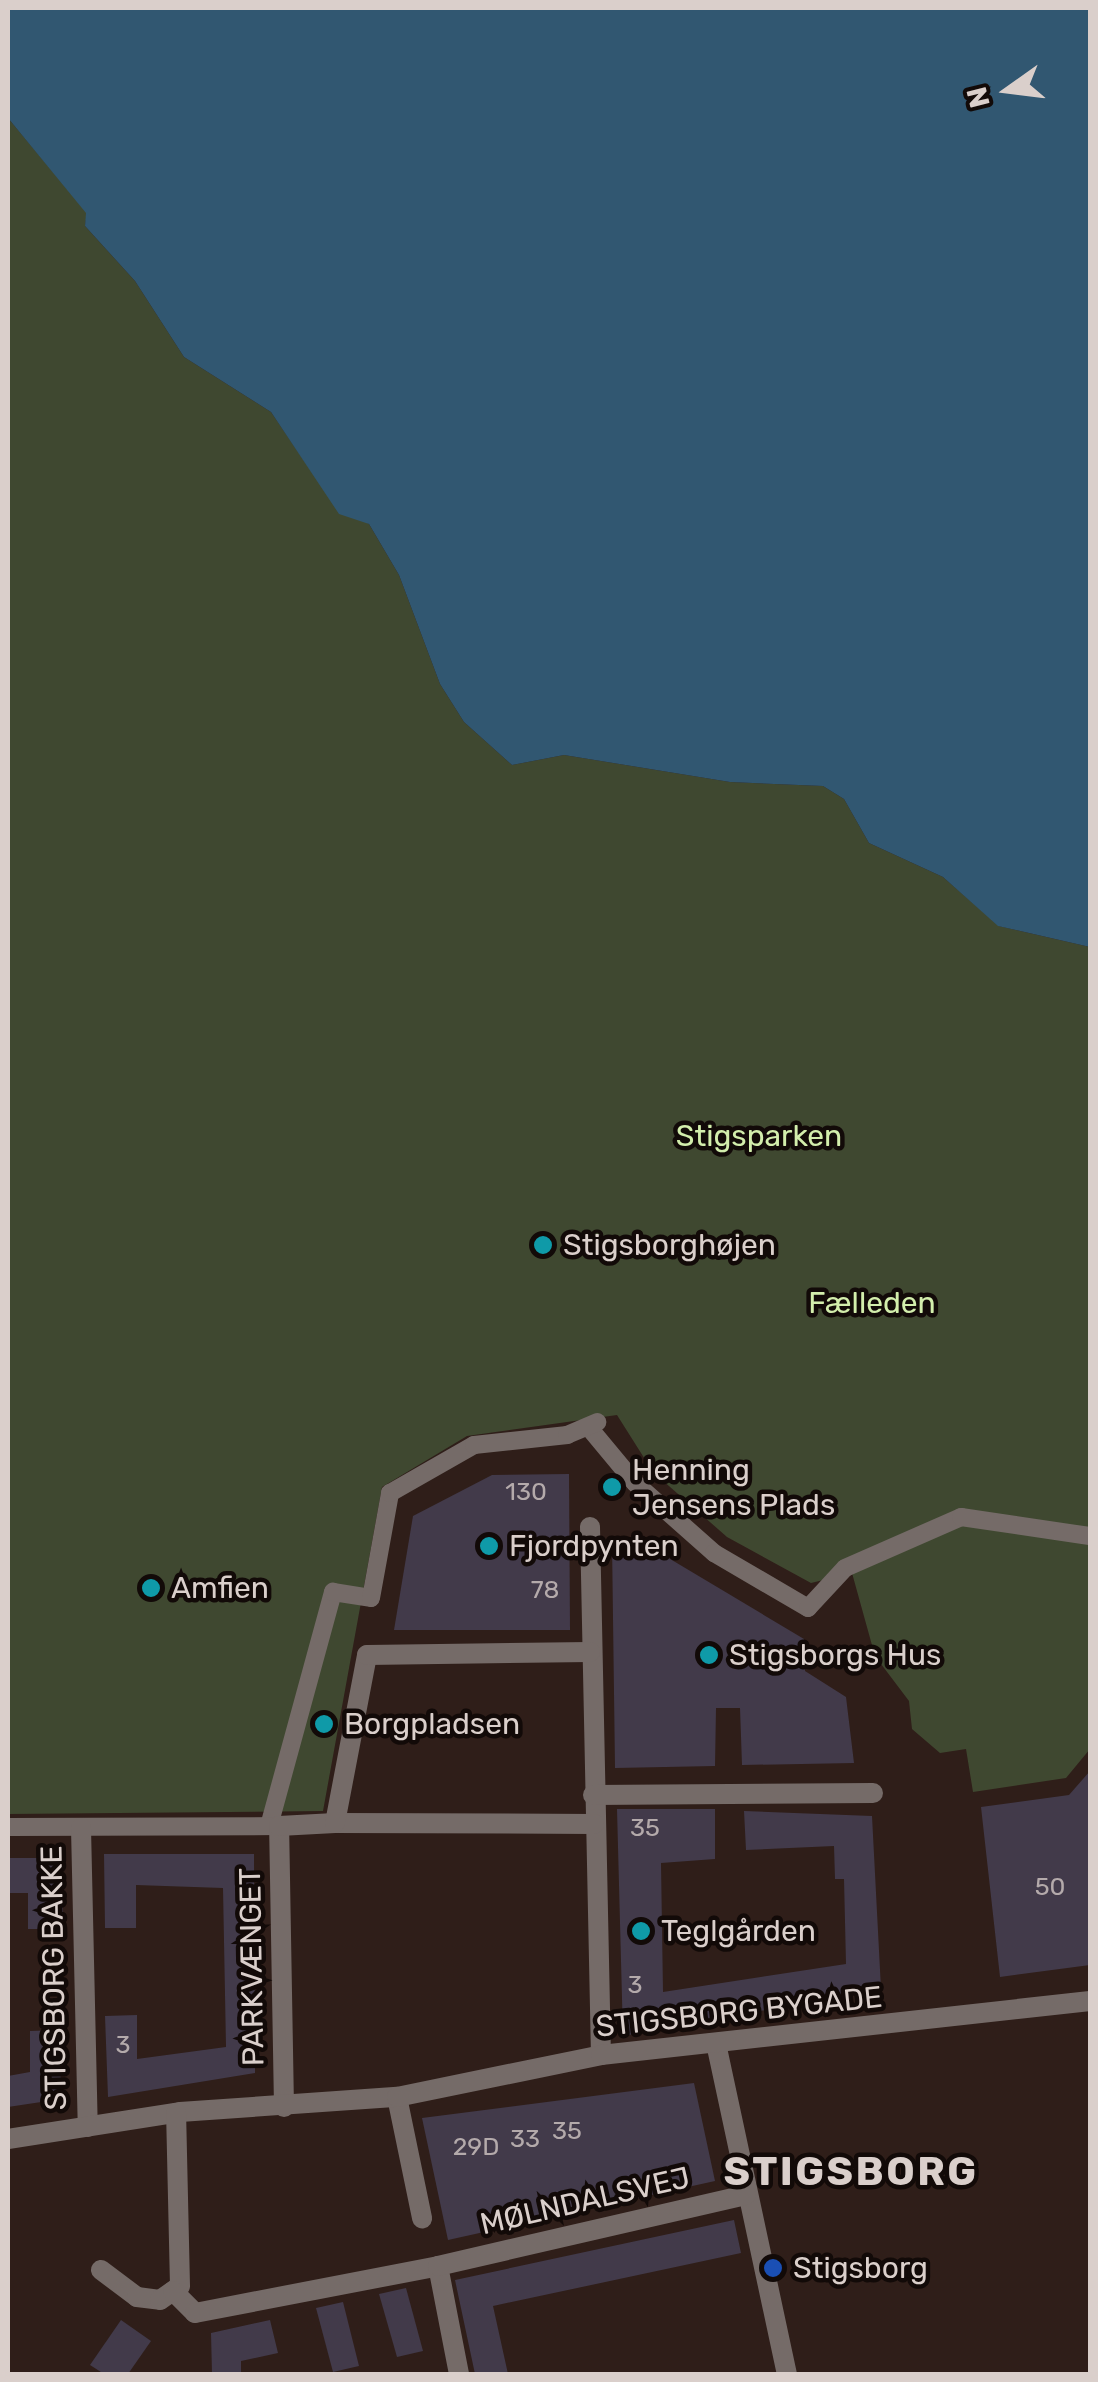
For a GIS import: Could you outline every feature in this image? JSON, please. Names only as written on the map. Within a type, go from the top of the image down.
[{"type":"street","points":[[594,1824],[274,1826],[333,1592],[371,1598],[390,1493],[474,1445],[594,1426],[635,1483],[714,1553],[808,1608],[831,1576],[961,1517],[1090,1536]]},
{"type":"street","points":[[590,1527],[601,2056]]},
{"type":"street","points":[[335,1823],[368,1655],[590,1652]]},
{"type":"street","points":[[594,1795],[873,1792]]},
{"type":"street","name":"STIGSBORG BAKKE","points":[[8,1827],[274,1826]]},
{"type":"street","name":"PARKVÆNGET","points":[[274,1826],[284,2107]]},
{"type":"street","name":"STIGSBORG BAKKE","points":[[81,1828],[88,2128]]},
{"type":"street","name":"STIGSBORG BYGADE","points":[[8,2140],[176,2113],[397,2097],[601,2056],[717,2048],[1090,2001]]},
{"type":"street","points":[[717,2048],[787,2374]]},
{"type":"street","points":[[397,2097],[422,2218]]},
{"type":"street","points":[[101,2270],[137,2297],[160,2300],[173,2291],[185,2240],[176,2113]]},
{"type":"street","name":"MØLNDALSVEJ","points":[[173,2291],[195,2313],[438,2266],[746,2194]]},
{"type":"street","points":[[438,2266],[459,2374]]},
{"type":"green space","name":"Stigsparken","points":[[8,118],[87,213],[85,226],[135,281],[184,357],[271,412],[330,499],[369,524],[399,575],[440,684],[464,722],[512,765],[564,755],[730,782],[823,786],[844,799],[869,843],[943,877],[999,926],[1090,947],[1090,1749],[1066,1778],[973,1792],[966,1749],[940,1753],[912,1729],[909,1701],[875,1656],[852,1573],[811,1583],[727,1537],[653,1472],[617,1415],[467,1436],[382,1487],[323,1811],[8,1814]]},
{"type":"water","points":[[8,8],[1090,8],[1090,947],[998,926],[943,877],[869,843],[844,799],[823,786],[730,782],[564,755],[512,765],[464,722],[440,684],[399,575],[369,524],[339,514],[271,412],[184,357],[135,281],[85,226],[86,213],[8,118]]},
{"type":"building","name":"Fjordpynten","points":[[569,1474],[570,1630],[394,1630],[413,1516],[492,1475]]},
{"type":"building","name":"Stigsborgs Hus","points":[[640,1541],[804,1639],[805,1671],[846,1697],[854,1763],[742,1765],[740,1708],[716,1708],[715,1766],[615,1768],[612,1543]]},
{"type":"building","points":[[1090,1771],[1090,1965],[1000,1977],[981,1807],[1069,1795]]},
{"type":"building","name":"Teglgården","points":[[617,1809],[715,1809],[715,1859],[661,1863],[663,1992],[846,1964],[844,1879],[835,1879],[834,1846],[746,1850],[744,1811],[872,1816],[881,1989],[623,2036]]},
{"type":"building","points":[[104,1854],[254,1854],[255,2073],[108,2097],[105,2016],[137,2015],[137,2059],[226,2047],[223,1888],[136,1885],[136,1928],[105,1928]]},
{"type":"building","points":[[8,1858],[62,1858],[63,1929],[28,1929],[28,1893],[8,1893]]},
{"type":"building","points":[[60,2030],[61,2099],[8,2107],[8,2076],[30,2072],[30,2031]]},
{"type":"building","points":[[694,2083],[715,2181],[448,2240],[422,2118]]},
{"type":"building","points":[[734,2220],[741,2253],[493,2306],[508,2374],[475,2374],[455,2280]]},
{"type":"building","points":[[406,2288],[423,2351],[397,2357],[379,2294]]},
{"type":"building","points":[[343,2302],[359,2366],[333,2372],[316,2308]]},
{"type":"building","points":[[121,2320],[151,2341],[128,2374],[104,2374],[90,2365]]},
{"type":"building","points":[[270,2320],[278,2353],[241,2361],[241,2374],[212,2374],[211,2333]]},
{"type":"place","name":"Stigsborghøjen","points":[[543,1245]]},
{"type":"place","name":"Henning Jensens Plads","points":[[612,1487]]},
{"type":"place","name":"Fjordpynten","points":[[489,1546]]},
{"type":"place","name":"Amfien","points":[[151,1588]]},
{"type":"place","name":"Stigsborgs Hus","points":[[709,1655]]},
{"type":"place","name":"Borgpladsen","points":[[324,1724]]},
{"type":"place","name":"Teglgården","points":[[641,1931]]},
{"type":"place","name":"Stigsborg","points":[[773,2268]]},
{"type":"district","name":"STIGSBORG","points":[[851,2172]]},
{"type":"park label","name":"Fælleden","points":[[872,1303]]}]
